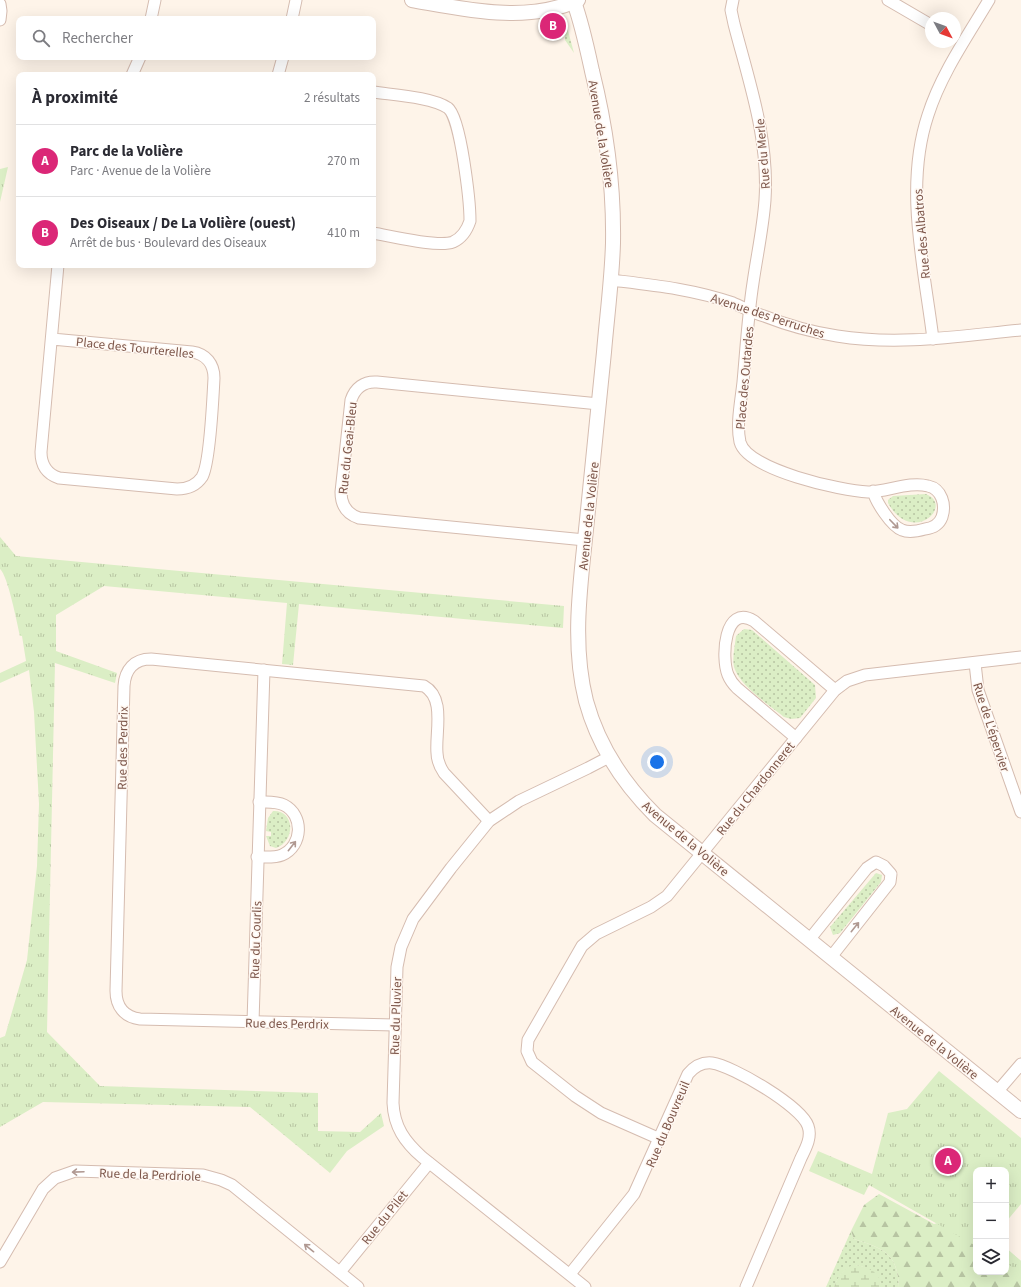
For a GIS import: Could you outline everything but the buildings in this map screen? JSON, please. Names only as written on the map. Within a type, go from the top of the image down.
[{"type":"street","points":[[152,16],[155,0]]},
{"type":"street","points":[[293,16],[296,0]]},
{"type":"street","points":[[412,0],[488,11],[513,12],[544,10],[576,1]]},
{"type":"street","name":"Rue du Merle","points":[[733,0],[732,14],[759,117],[765,171],[765,202],[750,310]]},
{"type":"street","points":[[888,0],[925,22]]},
{"type":"street","name":"Rue des Albatros","points":[[961,39],[989,0]]},
{"type":"street","name":"Avenue de la Volière","points":[[576,1],[596,86],[608,150],[613,212],[611,280],[579,615],[580,666],[590,715],[609,757],[625,781],[648,808],[1021,1111]]},
{"type":"street","points":[[0,4],[2,11],[0,20]]},
{"type":"street","name":"Rue des Albatros","points":[[933,339],[917,207],[918,156],[921,139],[931,107],[957,48]]},
{"type":"street","points":[[133,72],[139,60]]},
{"type":"street","points":[[279,72],[282,60]]},
{"type":"street","points":[[376,93],[437,103],[449,109],[452,113],[459,137],[470,221],[466,232],[461,237],[446,243],[376,233]]},
{"type":"street","name":"Place des Tourterelles","points":[[52,339],[192,352],[201,354],[208,359],[212,366],[214,378],[206,464],[200,480],[190,487],[177,489],[63,478],[49,473],[43,464],[41,452],[58,268]]},
{"type":"street","name":"Avenue des Perruches","points":[[611,280],[692,291],[734,303],[801,328],[839,336],[889,342],[1021,330]]},
{"type":"street","name":"Place des Outardes","points":[[750,310],[740,416],[740,438],[744,451],[752,457],[777,469],[816,483],[837,488],[873,491],[920,485],[930,486],[939,493],[943,501],[944,512],[941,520],[936,526],[923,530],[908,531],[899,529],[884,512],[873,491]]},
{"type":"street","name":"Rue du Geai-Bleu","points":[[585,540],[363,519],[352,515],[346,510],[342,504],[341,492],[351,400],[356,390],[366,383],[377,382],[599,404]]},
{"type":"street","name":"Rue du Chardonneret","points":[[796,738],[737,688],[730,679],[725,658],[727,633],[730,625],[736,619],[743,618],[754,621],[835,690]]},
{"type":"street","name":"Rue du Chardonneret","points":[[660,1139],[610,1118],[583,1102],[532,1062],[528,1055],[527,1044],[582,946],[596,934],[662,900],[835,690],[847,681],[865,675],[1021,657]]},
{"type":"street","name":"Rue des Perdrix","points":[[395,1025],[136,1019],[125,1014],[118,1005],[116,991],[125,675],[129,668],[139,661],[151,659],[416,684],[427,688],[432,693],[436,703],[436,749],[439,764],[444,773],[489,821]]},
{"type":"street","name":"Rue de L'épervier","points":[[975,663],[978,690],[1021,812]]},
{"type":"street","name":"Rue du Courlis","points":[[253,1022],[264,670]]},
{"type":"street","name":"Rue du Pluvier","points":[[585,1287],[429,1163],[405,1140],[395,1121],[393,1104],[397,967],[401,947],[410,925],[422,906],[489,821],[523,798],[609,757]]},
{"type":"street","points":[[258,857],[276,857],[288,852],[296,842],[299,830],[297,818],[289,808],[277,803],[259,802]]},
{"type":"street","points":[[809,940],[867,868],[876,862],[884,866],[891,874],[890,882],[831,957]]},
{"type":"street","name":"Rue du Bouvreuil","points":[[570,1274],[634,1194],[688,1074],[693,1069],[703,1064],[715,1064],[758,1083],[806,1121],[810,1132],[809,1139],[746,1287]]},
{"type":"street","points":[[997,1092],[1021,1064]]},
{"type":"street","name":"Rue du Pilet","points":[[340,1272],[429,1163]]},
{"type":"street","name":"Rue de la Perdriole","points":[[0,1262],[43,1189],[50,1181],[59,1176],[80,1171],[197,1175],[215,1178],[232,1185],[358,1287]]},
{"type":"green space","points":[[565,24],[567,27],[574,53],[565,40]]},
{"type":"green space","points":[[551,28],[551,30],[557,30],[556,40],[540,29]]},
{"type":"green space","points":[[8,167],[0,202],[0,169]]},
{"type":"green space","points":[[926,494],[934,500],[936,507],[927,519],[918,522],[908,521],[898,515],[888,503],[888,500],[893,496]]},
{"type":"green space","points":[[0,537],[16,556],[564,606],[563,628],[299,604],[293,665],[282,664],[287,603],[104,586],[56,615],[56,651],[117,673],[115,683],[55,663],[47,1032],[100,1086],[318,1093],[318,1131],[360,1132],[381,1113],[384,1126],[347,1151],[330,1173],[250,1107],[43,1102],[0,1127],[0,1038],[5,1036],[27,960],[37,866],[39,804],[34,712],[29,670],[0,683],[0,673],[26,661],[22,636],[20,636],[9,590],[0,569]]},
{"type":"green space","points":[[744,629],[752,630],[815,685],[816,698],[800,718],[791,719],[784,717],[748,688],[737,674],[733,659],[736,636]]},
{"type":"green space","points":[[273,811],[286,815],[290,826],[290,833],[287,839],[283,844],[276,848],[270,846],[266,836],[271,836],[271,832],[266,831],[268,818]]},
{"type":"green space","points":[[876,873],[882,875],[881,882],[840,933],[833,935],[830,927]]},
{"type":"green space","points":[[939,1071],[1021,1138],[1021,1204],[1009,1218],[1009,1167],[973,1167],[973,1244],[869,1185],[864,1195],[809,1171],[818,1151],[872,1174],[888,1113],[907,1109]]},
{"type":"green space","points":[[973,1186],[973,1275],[1009,1275],[1009,1251],[1021,1261],[1021,1287],[899,1287],[895,1267],[887,1254],[874,1246],[854,1239],[851,1231],[864,1205],[879,1194],[934,1224],[944,1221]]},
{"type":"green space","points":[[851,1231],[854,1239],[874,1246],[887,1254],[895,1267],[899,1287],[881,1287],[881,1283],[875,1275],[862,1266],[856,1266],[849,1267],[844,1271],[834,1287],[826,1287]]},
{"type":"green space","points":[[1009,1251],[1021,1261],[1021,1272],[1009,1265]]},
{"type":"green space","points":[[855,1265],[873,1271],[881,1282],[881,1287],[834,1287],[839,1276],[844,1270]]},
{"type":"place","name":"Des Oiseaux / De La Volière (ouest)","points":[[553,26]]},
{"type":"place","name":"Parc de la Volière","points":[[948,1161]]}]
